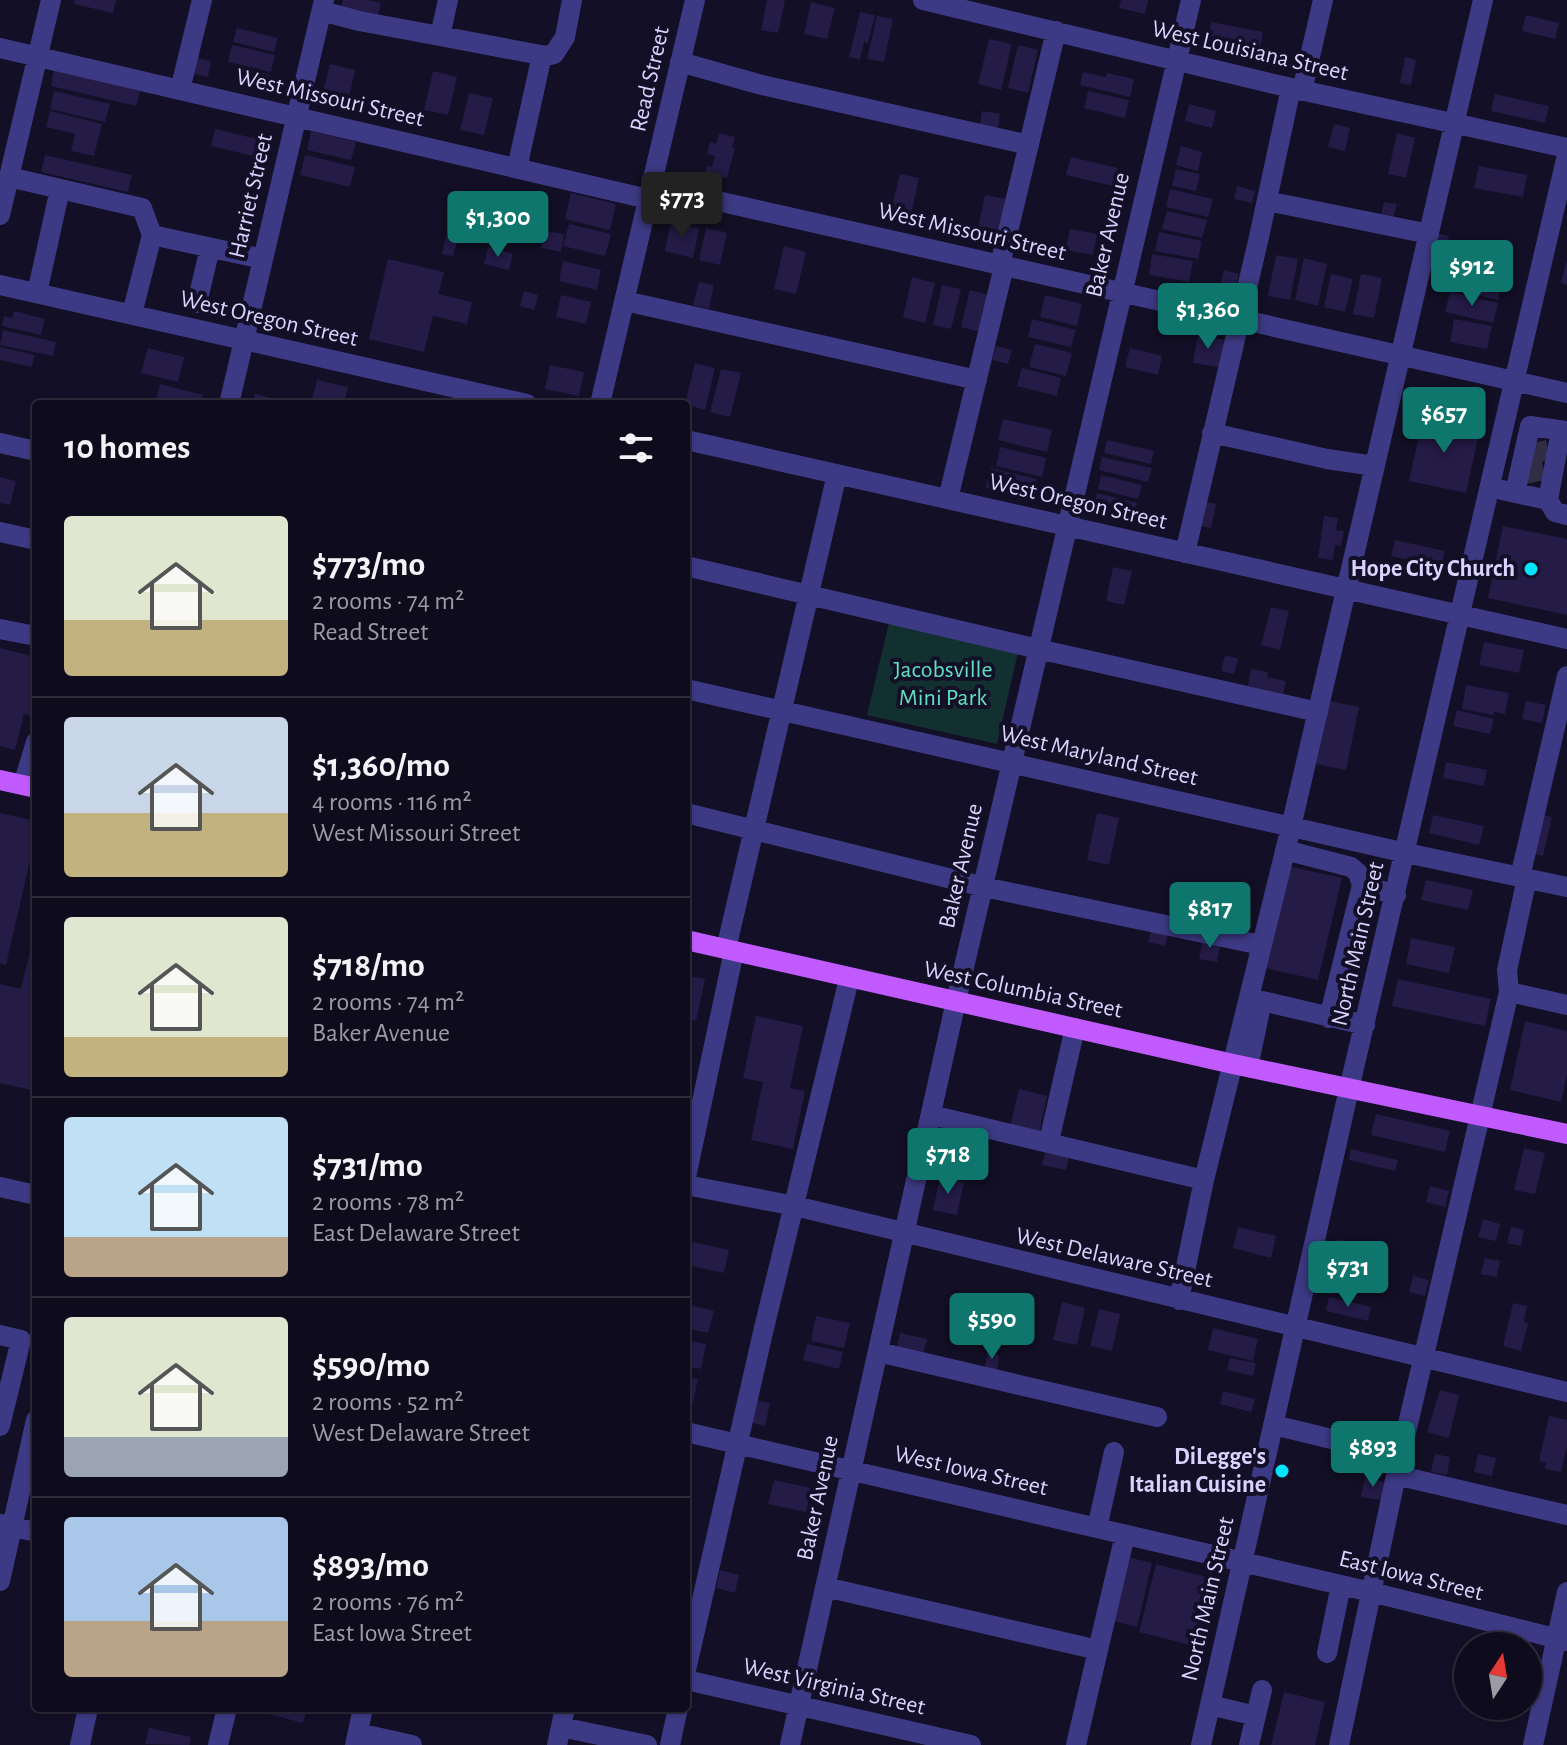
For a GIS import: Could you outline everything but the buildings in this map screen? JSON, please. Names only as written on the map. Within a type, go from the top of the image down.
[{"type":"main road","points":[[0,780],[30,787]]},
{"type":"main road","name":"West Columbia Street","points":[[690,941],[849,979],[1567,1134]]},
{"type":"street","points":[[0,215],[51,0]]},
{"type":"street","points":[[180,90],[202,0]]},
{"type":"street","points":[[440,36],[448,0]]},
{"type":"street","points":[[323,5],[359,21],[542,55],[554,54],[559,49],[565,37],[572,0]]},
{"type":"street","name":"Read Street","points":[[601,400],[695,0]]},
{"type":"street","name":"West Louisiana Street","points":[[923,0],[958,4],[1296,90],[1567,148]]},
{"type":"street","name":"Baker Avenue","points":[[790,1745],[956,1001],[1191,0]]},
{"type":"street","points":[[1185,553],[1267,201],[1323,0]]},
{"type":"street","points":[[1240,1065],[1261,945],[1483,0]]},
{"type":"street","name":"Harriet Street","points":[[230,400],[323,5]]},
{"type":"street","points":[[948,499],[1056,31]]},
{"type":"street","name":"West Missouri Street","points":[[0,48],[517,168],[650,192],[1002,265],[1567,393]]},
{"type":"street","points":[[517,168],[542,55]]},
{"type":"street","points":[[680,62],[762,85],[1029,145]]},
{"type":"street","name":"North Main Street","points":[[1201,1745],[1567,155]]},
{"type":"street","points":[[9,177],[142,208],[152,235],[132,314]]},
{"type":"street","points":[[37,293],[60,189]]},
{"type":"street","points":[[1267,201],[1429,234]]},
{"type":"street","points":[[152,235],[263,259]]},
{"type":"street","points":[[197,303],[210,248]]},
{"type":"street","name":"West Oregon Street","points":[[0,285],[244,340],[471,398]]},
{"type":"street","points":[[625,301],[977,380]]},
{"type":"street","points":[[1212,433],[1375,466]]},
{"type":"street","name":"West Oregon Street","points":[[690,441],[1567,639]]},
{"type":"street","points":[[0,443],[32,450]]},
{"type":"street","points":[[1490,488],[1540,459]]},
{"type":"street","points":[[1540,459],[1548,500],[1555,512],[1567,515]]},
{"type":"street","points":[[1540,459],[1548,500]]},
{"type":"street","points":[[690,1156],[753,829],[784,711],[837,474]]},
{"type":"street","points":[[0,532],[32,539]]},
{"type":"street","points":[[690,567],[1318,712]]},
{"type":"street","points":[[0,629],[32,632]]},
{"type":"street","points":[[1339,1745],[1398,1466],[1509,992],[1507,970],[1524,878],[1557,758],[1567,676]]},
{"type":"street","name":"West Maryland Street","points":[[690,690],[1567,887]]},
{"type":"street","points":[[690,814],[984,887],[1261,945]]},
{"type":"street","points":[[1285,850],[1351,867],[1358,873],[1362,885],[1329,1018]]},
{"type":"street","points":[[1362,885],[1396,895]]},
{"type":"street","points":[[690,1653],[849,979]]},
{"type":"street","points":[[1509,992],[1567,1005]]},
{"type":"street","points":[[1179,1300],[1204,1180],[1262,1001],[1365,1025]]},
{"type":"street","points":[[1049,1141],[1075,1028]]},
{"type":"street","points":[[931,1115],[1204,1180]]},
{"type":"street","name":"West Delaware Street","points":[[690,1186],[795,1206],[905,1235],[1567,1392]]},
{"type":"street","points":[[0,1187],[32,1193]]},
{"type":"street","points":[[0,1335],[21,1340],[0,1426]]},
{"type":"street","points":[[878,1352],[1157,1417]]},
{"type":"street","points":[[1274,1425],[1398,1466],[1567,1515]]},
{"type":"street","name":"West Iowa Street","points":[[690,1433],[1243,1563]]},
{"type":"street","points":[[0,1581],[6,1525],[32,1434]]},
{"type":"street","points":[[1097,1528],[1114,1452]]},
{"type":"street","points":[[6,1525],[32,1531]]},
{"type":"street","points":[[1076,1745],[1125,1535]]},
{"type":"street","name":"East Iowa Street","points":[[1243,1563],[1562,1640]]},
{"type":"street","points":[[1327,1653],[1341,1585]]},
{"type":"street","points":[[825,1587],[1098,1650]]},
{"type":"street","points":[[1533,1745],[1562,1640],[1567,1592]]},
{"type":"street","name":"West Virginia Street","points":[[690,1681],[971,1745]]},
{"type":"street","points":[[1249,1745],[1262,1690]]},
{"type":"street","points":[[1210,1705],[1256,1716]]},
{"type":"street","points":[[80,1745],[87,1712]]},
{"type":"street","points":[[218,1745],[226,1712]]},
{"type":"street","points":[[362,1712],[356,1739],[412,1745]]},
{"type":"street","points":[[670,1745],[677,1712]]},
{"type":"street","points":[[561,1727],[647,1745]]},
{"type":"green space","name":"Jacobsville Mini Park","points":[[889,623],[1018,652],[997,744],[867,715]]},
{"type":"tunnel","points":[[1529,454],[1548,450]]},
{"type":"tunnel","points":[[1524,474],[1544,470]]},
{"type":"place","name":"Hope City Church","points":[[1531,569]]},
{"type":"place","name":"DiLegge's Italian Cuisine","points":[[1282,1471]]}]
